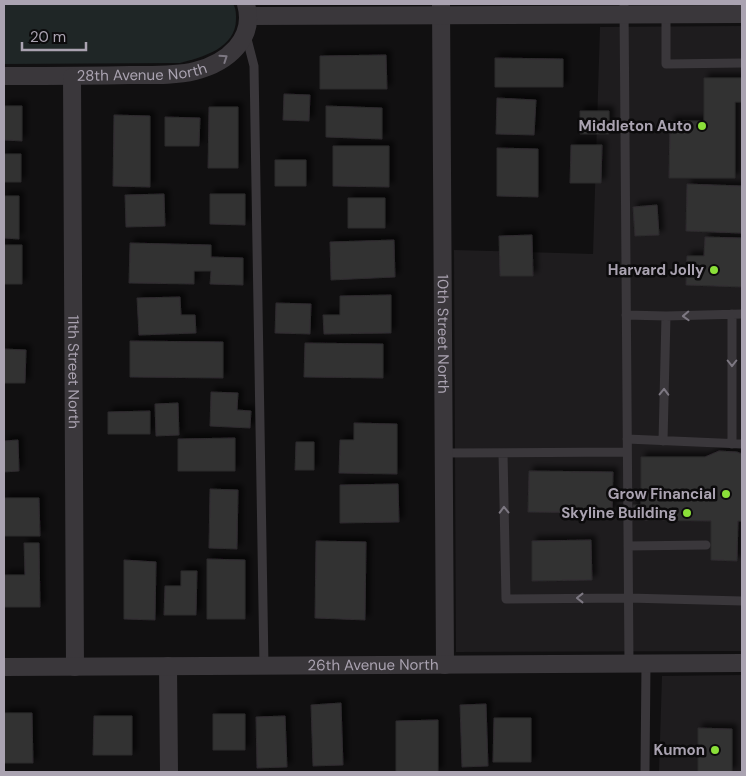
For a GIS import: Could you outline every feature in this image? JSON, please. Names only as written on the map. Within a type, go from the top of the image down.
[{"type":"street","name":"10th Street North","points":[[441,9],[445,665]]},
{"type":"street","name":"28th Avenue North","points":[[4,76],[72,77],[165,74],[195,71],[217,62],[236,50],[246,34],[248,10],[624,9],[742,14]]},
{"type":"street","name":"11th Street North","points":[[72,77],[75,667]]},
{"type":"street","name":"26th Avenue North","points":[[4,667],[742,663]]},
{"type":"street","points":[[168,666],[169,772]]},
{"type":"lane","points":[[624,9],[628,598],[638,664],[646,772]]},
{"type":"lane","points":[[657,11],[666,64],[742,63]]},
{"type":"lane","points":[[246,34],[254,66],[264,666]]},
{"type":"lane","points":[[732,314],[732,444]]},
{"type":"lane","points":[[626,315],[742,314]]},
{"type":"lane","points":[[663,441],[666,316]]},
{"type":"lane","points":[[627,439],[742,444]]},
{"type":"lane","points":[[444,453],[627,452]]},
{"type":"lane","points":[[503,453],[506,599],[628,598],[742,601]]},
{"type":"lane","points":[[628,546],[706,545]]},
{"type":"shaded area","points":[[4,4],[233,4],[236,11],[236,19],[235,29],[217,50],[180,63],[4,64]]},
{"type":"shaded area","points":[[742,26],[742,651],[456,652],[454,250],[593,254],[600,27]]},
{"type":"shaded area","points":[[742,675],[742,772],[659,772],[662,676]]},
{"type":"building","points":[[386,55],[387,89],[320,89],[320,56]]},
{"type":"building","points":[[495,58],[563,59],[563,87],[495,87]]},
{"type":"building","name":"Middleton Auto","points":[[704,78],[742,78],[742,102],[735,102],[735,178],[669,178],[670,121],[704,121]]},
{"type":"building","points":[[284,94],[310,95],[309,121],[283,120]]},
{"type":"building","points":[[497,98],[536,100],[534,135],[496,134]]},
{"type":"building","points":[[4,106],[22,106],[22,141],[4,140]]},
{"type":"building","points":[[326,106],[382,108],[382,139],[326,137]]},
{"type":"building","points":[[209,107],[238,107],[238,168],[208,168]]},
{"type":"building","points":[[580,111],[609,111],[609,134],[580,134]]},
{"type":"building","points":[[114,115],[150,116],[150,187],[113,186]]},
{"type":"building","points":[[165,117],[200,118],[199,146],[165,146]]},
{"type":"building","points":[[571,145],[602,145],[601,183],[570,183]]},
{"type":"building","points":[[333,146],[389,146],[389,187],[333,186]]},
{"type":"building","points":[[497,148],[538,149],[538,197],[497,196]]},
{"type":"building","points":[[4,154],[21,154],[21,182],[4,182]]},
{"type":"building","points":[[275,160],[306,160],[306,186],[275,186]]},
{"type":"building","points":[[687,184],[742,186],[741,233],[686,231]]},
{"type":"building","points":[[164,194],[165,226],[126,227],[125,195]]},
{"type":"building","points":[[210,194],[245,194],[245,225],[210,224]]},
{"type":"building","points":[[4,196],[19,196],[19,239],[4,238]]},
{"type":"building","points":[[348,198],[385,198],[385,228],[348,228]]},
{"type":"building","points":[[657,205],[659,235],[635,236],[633,207]]},
{"type":"building","points":[[532,235],[533,276],[500,276],[499,236]]},
{"type":"building","name":"Harvard Jolly","points":[[705,237],[742,238],[742,287],[686,285],[687,256],[704,256]]},
{"type":"building","points":[[394,240],[395,277],[331,280],[330,242]]},
{"type":"building","points":[[130,243],[211,245],[211,257],[243,258],[243,285],[210,284],[211,271],[194,271],[194,284],[129,283]]},
{"type":"building","points":[[4,245],[22,245],[22,284],[4,284]]},
{"type":"building","points":[[391,295],[391,333],[324,334],[323,315],[340,315],[340,296]]},
{"type":"building","points":[[180,297],[181,315],[195,315],[196,333],[139,335],[137,298]]},
{"type":"building","points":[[276,303],[311,304],[310,334],[275,333]]},
{"type":"building","points":[[130,341],[223,342],[223,378],[130,377]]},
{"type":"building","points":[[305,343],[383,344],[383,378],[304,377]]},
{"type":"building","points":[[4,349],[26,350],[25,383],[4,383]]},
{"type":"building","points":[[211,392],[238,393],[237,410],[251,411],[250,428],[210,426]]},
{"type":"building","points":[[178,403],[179,435],[156,436],[155,404]]},
{"type":"building","points":[[150,411],[150,434],[108,434],[108,412]]},
{"type":"building","points":[[354,423],[397,424],[397,474],[339,473],[340,440],[354,440]]},
{"type":"building","points":[[235,438],[235,471],[178,471],[178,439]]},
{"type":"building","points":[[18,440],[19,471],[4,472],[4,441]]},
{"type":"building","points":[[296,442],[314,442],[314,470],[295,470]]},
{"type":"building","name":"Skyline Building","points":[[719,451],[742,454],[742,521],[738,521],[737,561],[711,560],[711,521],[632,520],[633,505],[641,505],[641,457],[705,457]]},
{"type":"building","points":[[529,471],[613,472],[612,513],[528,512]]},
{"type":"building","points":[[398,484],[399,522],[340,523],[340,485]]},
{"type":"building","points":[[210,489],[238,490],[237,549],[209,548]]},
{"type":"building","points":[[4,498],[39,498],[40,536],[4,536]]},
{"type":"building","points":[[591,540],[592,580],[532,581],[532,541]]},
{"type":"building","points":[[316,541],[366,542],[365,620],[315,618]]},
{"type":"building","points":[[24,543],[39,543],[40,607],[4,607],[4,575],[25,575]]},
{"type":"building","points":[[207,559],[245,560],[245,619],[207,619]]},
{"type":"building","points":[[124,560],[156,562],[155,620],[124,619]]},
{"type":"building","points":[[181,571],[197,571],[196,615],[164,615],[165,586],[181,586]]},
{"type":"building","points":[[341,703],[343,765],[313,766],[311,705]]},
{"type":"building","points":[[486,704],[488,766],[462,767],[460,705]]},
{"type":"building","points":[[4,713],[32,713],[33,763],[4,763]]},
{"type":"building","points":[[213,714],[245,714],[245,750],[213,750]]},
{"type":"building","points":[[94,716],[132,716],[132,755],[93,755]]},
{"type":"building","points":[[285,716],[287,767],[257,768],[256,717]]},
{"type":"building","points":[[494,718],[531,718],[531,762],[493,762]]},
{"type":"building","points":[[438,720],[438,772],[396,772],[396,721]]},
{"type":"building","name":"Kumon","points":[[698,728],[732,729],[732,772],[698,772]]},
{"type":"place","name":"Middleton Auto","points":[[702,126]]},
{"type":"place","name":"Harvard Jolly","points":[[714,270]]},
{"type":"place","name":"Grow Financial","points":[[726,494]]},
{"type":"place","name":"Skyline Building","points":[[687,513]]},
{"type":"place","name":"Kumon","points":[[715,750]]}]
